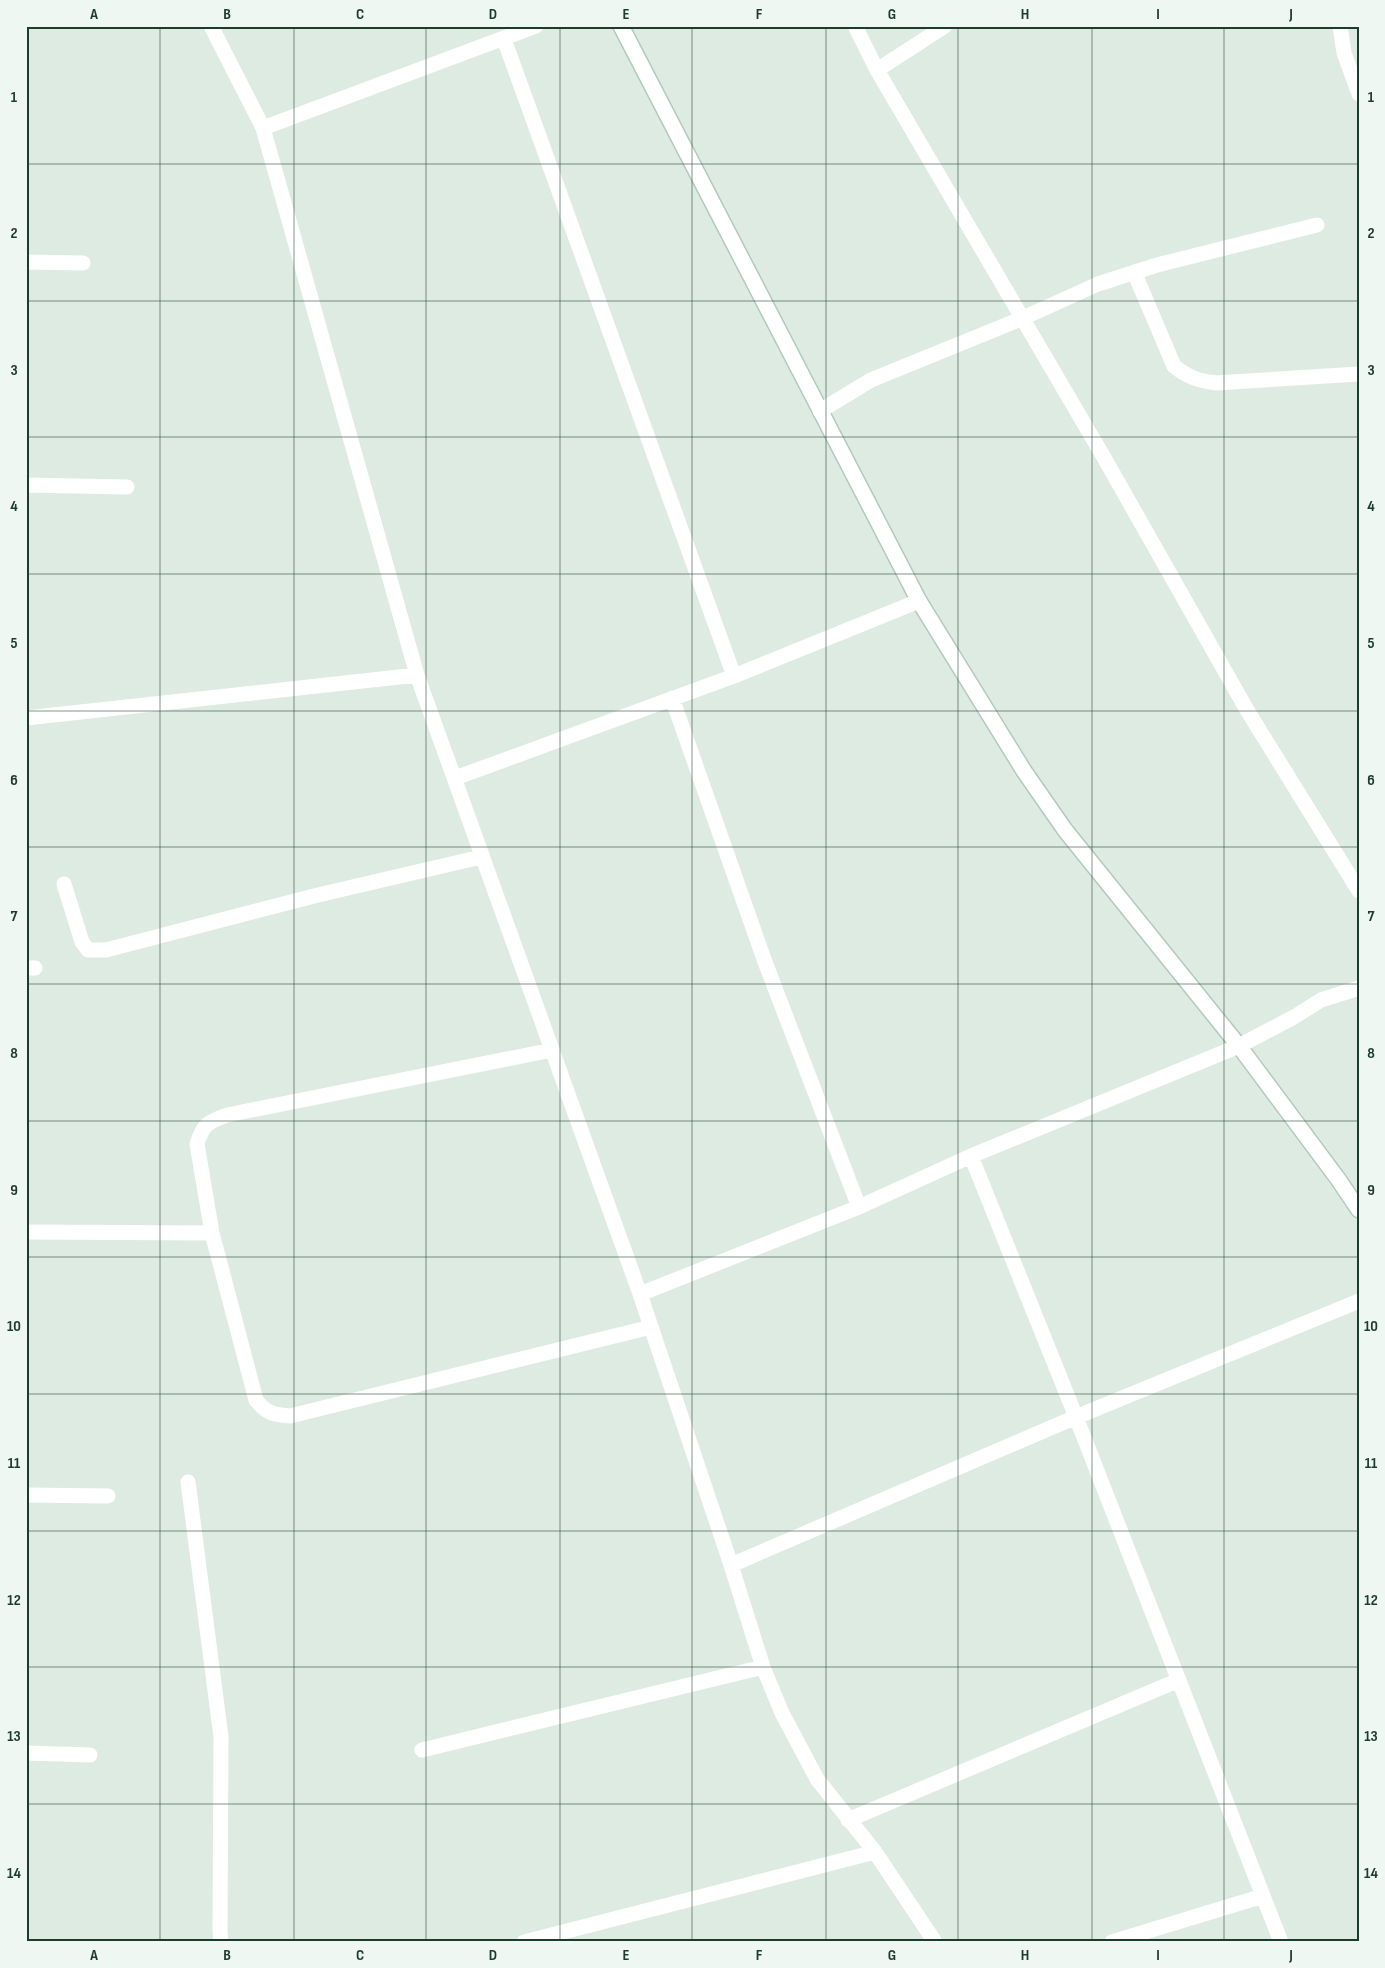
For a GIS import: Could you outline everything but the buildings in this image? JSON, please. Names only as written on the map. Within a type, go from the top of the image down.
[{"type":"street","points":[[211,26],[264,128],[417,675],[640,1294],[731,1565],[763,1667],[799,1748],[818,1779],[874,1852],[935,1942]]},
{"type":"street","points":[[264,128],[536,26]]},
{"type":"street","points":[[621,26],[919,601],[1024,771],[1065,830],[1239,1046],[1359,1210]]},
{"type":"street","points":[[855,26],[877,70],[1023,318],[1247,710],[1359,891]]},
{"type":"street","points":[[877,70],[945,26]]},
{"type":"street","points":[[1340,26],[1344,53],[1359,94]]},
{"type":"street","points":[[504,39],[734,676]]},
{"type":"street","points":[[820,411],[871,380],[1023,318],[1098,284],[1157,265],[1318,226]]},
{"type":"street","points":[[26,262],[84,263]]},
{"type":"street","points":[[1134,272],[1174,366],[1184,375],[1201,382],[1216,383],[1359,374]]},
{"type":"street","points":[[26,485],[127,487]]},
{"type":"street","points":[[455,778],[734,676],[919,601]]},
{"type":"street","points":[[26,718],[417,675]]},
{"type":"street","points":[[672,698],[765,962],[859,1207]]},
{"type":"street","points":[[64,884],[82,942],[88,950],[94,951],[106,950],[318,895],[482,857]]},
{"type":"street","points":[[640,1294],[859,1207],[971,1156],[1239,1046],[1294,1017],[1321,1000],[1359,988]]},
{"type":"street","points":[[552,1050],[226,1115],[208,1122],[200,1131],[196,1144],[212,1233],[256,1400],[264,1410],[274,1415],[290,1416],[651,1327]]},
{"type":"street","points":[[971,1156],[1076,1417],[1281,1942]]},
{"type":"street","points":[[26,1232],[212,1233]]},
{"type":"street","points":[[731,1565],[1076,1417],[1359,1301]]},
{"type":"street","points":[[188,1482],[221,1737],[221,1942]]},
{"type":"street","points":[[26,1496],[108,1496]]},
{"type":"street","points":[[422,1750],[763,1667]]},
{"type":"street","points":[[848,1820],[1179,1680]]},
{"type":"street","points":[[26,1753],[90,1755]]},
{"type":"street","points":[[524,1942],[874,1852]]},
{"type":"street","points":[[1112,1942],[1263,1896]]}]
